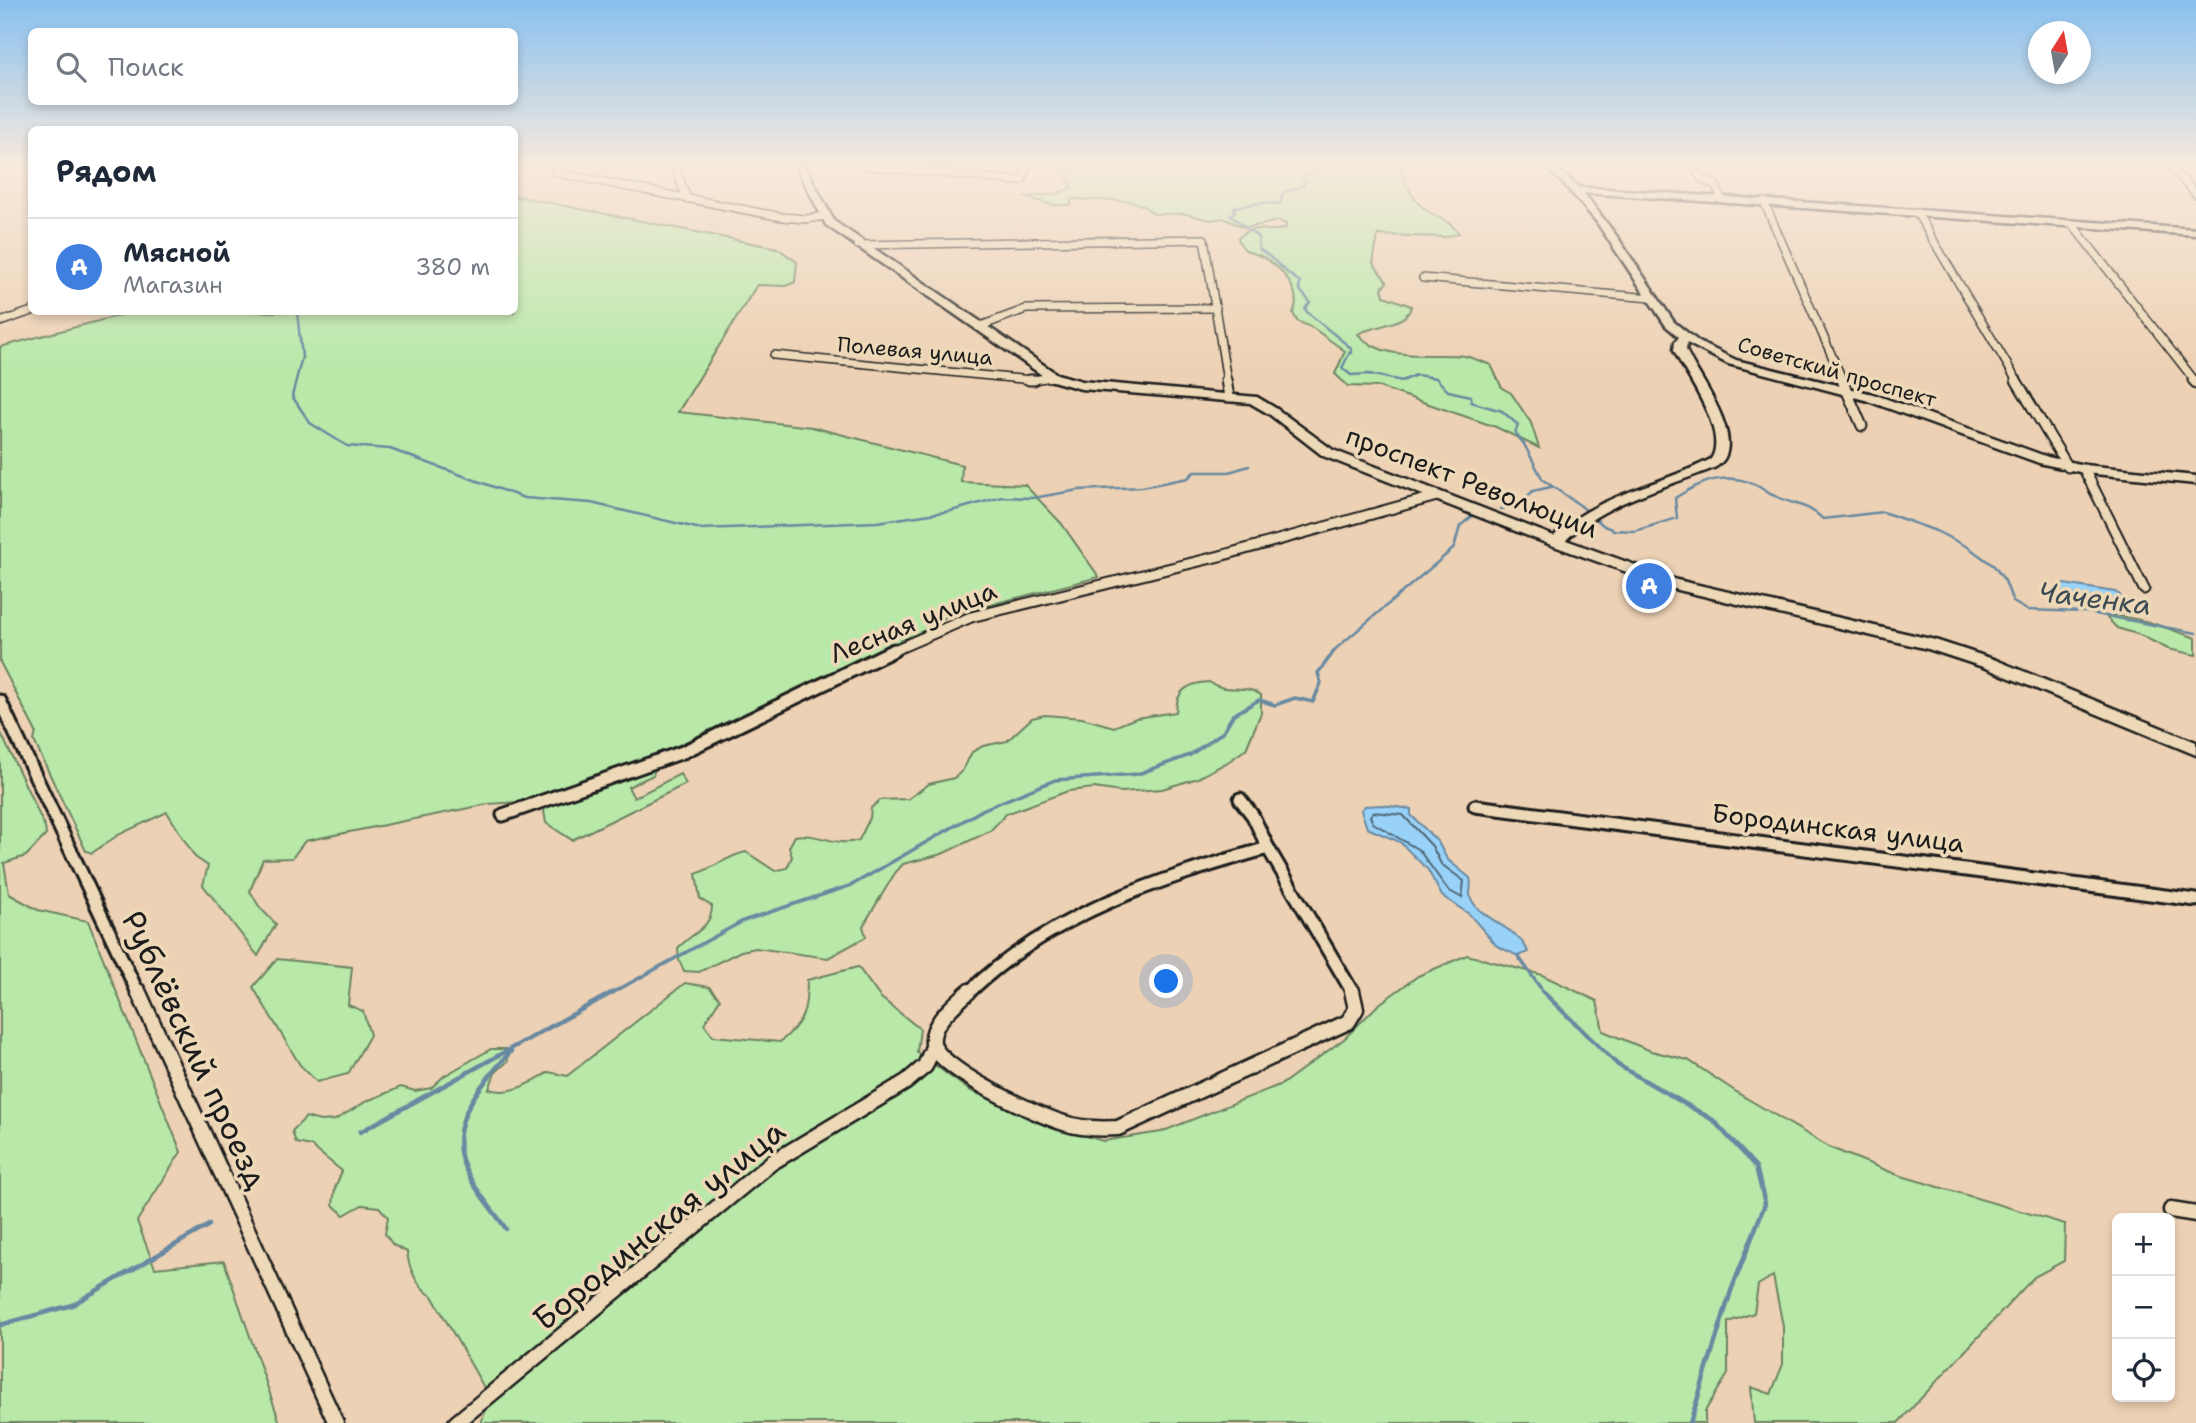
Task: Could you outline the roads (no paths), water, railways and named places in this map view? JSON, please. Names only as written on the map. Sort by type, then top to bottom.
[{"type":"street","name":"проспект Революции","points":[[842,232],[1053,377],[1096,386],[1229,397],[1263,404],[1313,446],[1556,542],[1674,584],[1875,630],[1967,656],[2196,749]]},
{"type":"street","name":"Советский проспект","points":[[1606,232],[1670,324],[1685,338],[1731,362],[1847,391],[2068,467],[2196,480]]},
{"type":"street","points":[[1777,232],[1862,426]]},
{"type":"street","points":[[1929,232],[2068,467]]},
{"type":"street","points":[[2079,232],[2196,383]]},
{"type":"street","points":[[858,245],[1204,239],[1229,397]]},
{"type":"street","points":[[1423,278],[1651,298]]},
{"type":"street","points":[[978,327],[1027,309],[1216,308]]},
{"type":"street","points":[[0,322],[28,312]]},
{"type":"street","points":[[1556,542],[1594,511],[1702,468],[1716,461],[1721,455],[1723,446],[1719,426],[1680,349],[1685,338]]},
{"type":"street","name":"Полевая улица","points":[[774,355],[1032,380],[1053,377]]},
{"type":"street","points":[[2084,469],[2144,589]]},
{"type":"street","name":"Лесная улица","points":[[503,815],[683,752],[857,666],[971,617],[1220,556],[1437,496]]},
{"type":"street","name":"Рублёвский проезд","points":[[0,701],[190,1102],[276,1297],[336,1423]]},
{"type":"street","points":[[1240,799],[1253,816],[1268,848],[1354,994],[1356,1015],[1348,1022],[1118,1128],[1100,1130],[1082,1129],[1032,1111],[956,1069],[940,1057],[933,1047],[933,1035],[939,1022],[965,995],[1049,928],[1116,897],[1172,876],[1268,848]]},
{"type":"street","name":"Бородинская улица","points":[[1475,806],[2196,900]]},
{"type":"street","name":"Бородинская улица","points":[[456,1423],[771,1163],[906,1082],[925,1066],[933,1047]]},
{"type":"street","points":[[2171,1210],[2196,1214]]},
{"type":"water","points":[[2064,584],[2115,592],[2120,595],[2122,601],[2069,595],[2061,591]]},
{"type":"water","points":[[1365,806],[1411,809],[1411,815],[1438,842],[1447,859],[1470,878],[1473,902],[1487,916],[1516,936],[1528,952],[1518,956],[1497,946],[1469,914],[1442,896],[1428,870],[1400,842],[1367,828],[1361,810]]},
{"type":"waterway","name":"Чаченка","points":[[1252,232],[1258,237],[1259,249],[1300,282],[1299,289],[1310,302],[1305,309],[1308,313],[1351,348],[1352,353],[1350,352],[1342,368],[1351,375],[1369,374],[1402,381],[1416,375],[1436,378],[1448,391],[1471,396],[1471,402],[1502,411],[1518,425],[1515,433],[1524,444],[1543,480],[1581,506],[1604,526],[1614,530],[1635,531],[1677,518],[1675,498],[1704,483],[1724,478],[1734,479],[1756,485],[1772,495],[1806,508],[1823,519],[1883,512],[1936,531],[1968,547],[1994,566],[2005,581],[2013,602],[2027,610],[2085,612],[2196,633]]},
{"type":"waterway","points":[[297,315],[302,357],[292,396],[310,423],[347,446],[390,449],[524,498],[591,503],[701,529],[877,522],[951,511],[1002,497],[1033,498],[1079,490],[1142,487],[1188,478],[1194,472],[1229,472],[1249,466]]},
{"type":"waterway","points":[[1501,509],[1519,505],[1533,491],[1551,487]]},
{"type":"waterway","points":[[1332,652],[1454,548],[1460,526],[1471,517]]},
{"type":"waterway","points":[[612,993],[743,921],[852,885],[984,809],[1055,780],[1138,774],[1190,755],[1223,732],[1233,715],[1259,700],[1275,705],[1295,698],[1313,702],[1321,683],[1318,673],[1335,650]]},
{"type":"waterway","points":[[1518,956],[1544,993]]},
{"type":"waterway","points":[[360,1132],[615,991]]},
{"type":"waterway","points":[[1544,993],[1618,1065],[1713,1120],[1756,1167],[1765,1204],[1731,1291],[1690,1423]]},
{"type":"waterway","points":[[506,1229],[470,1178],[459,1144],[465,1115],[472,1101],[511,1051]]},
{"type":"waterway","points":[[0,1325],[72,1305],[209,1225]]},
{"type":"place","name":"Мясной","points":[[1649,586]]}]
